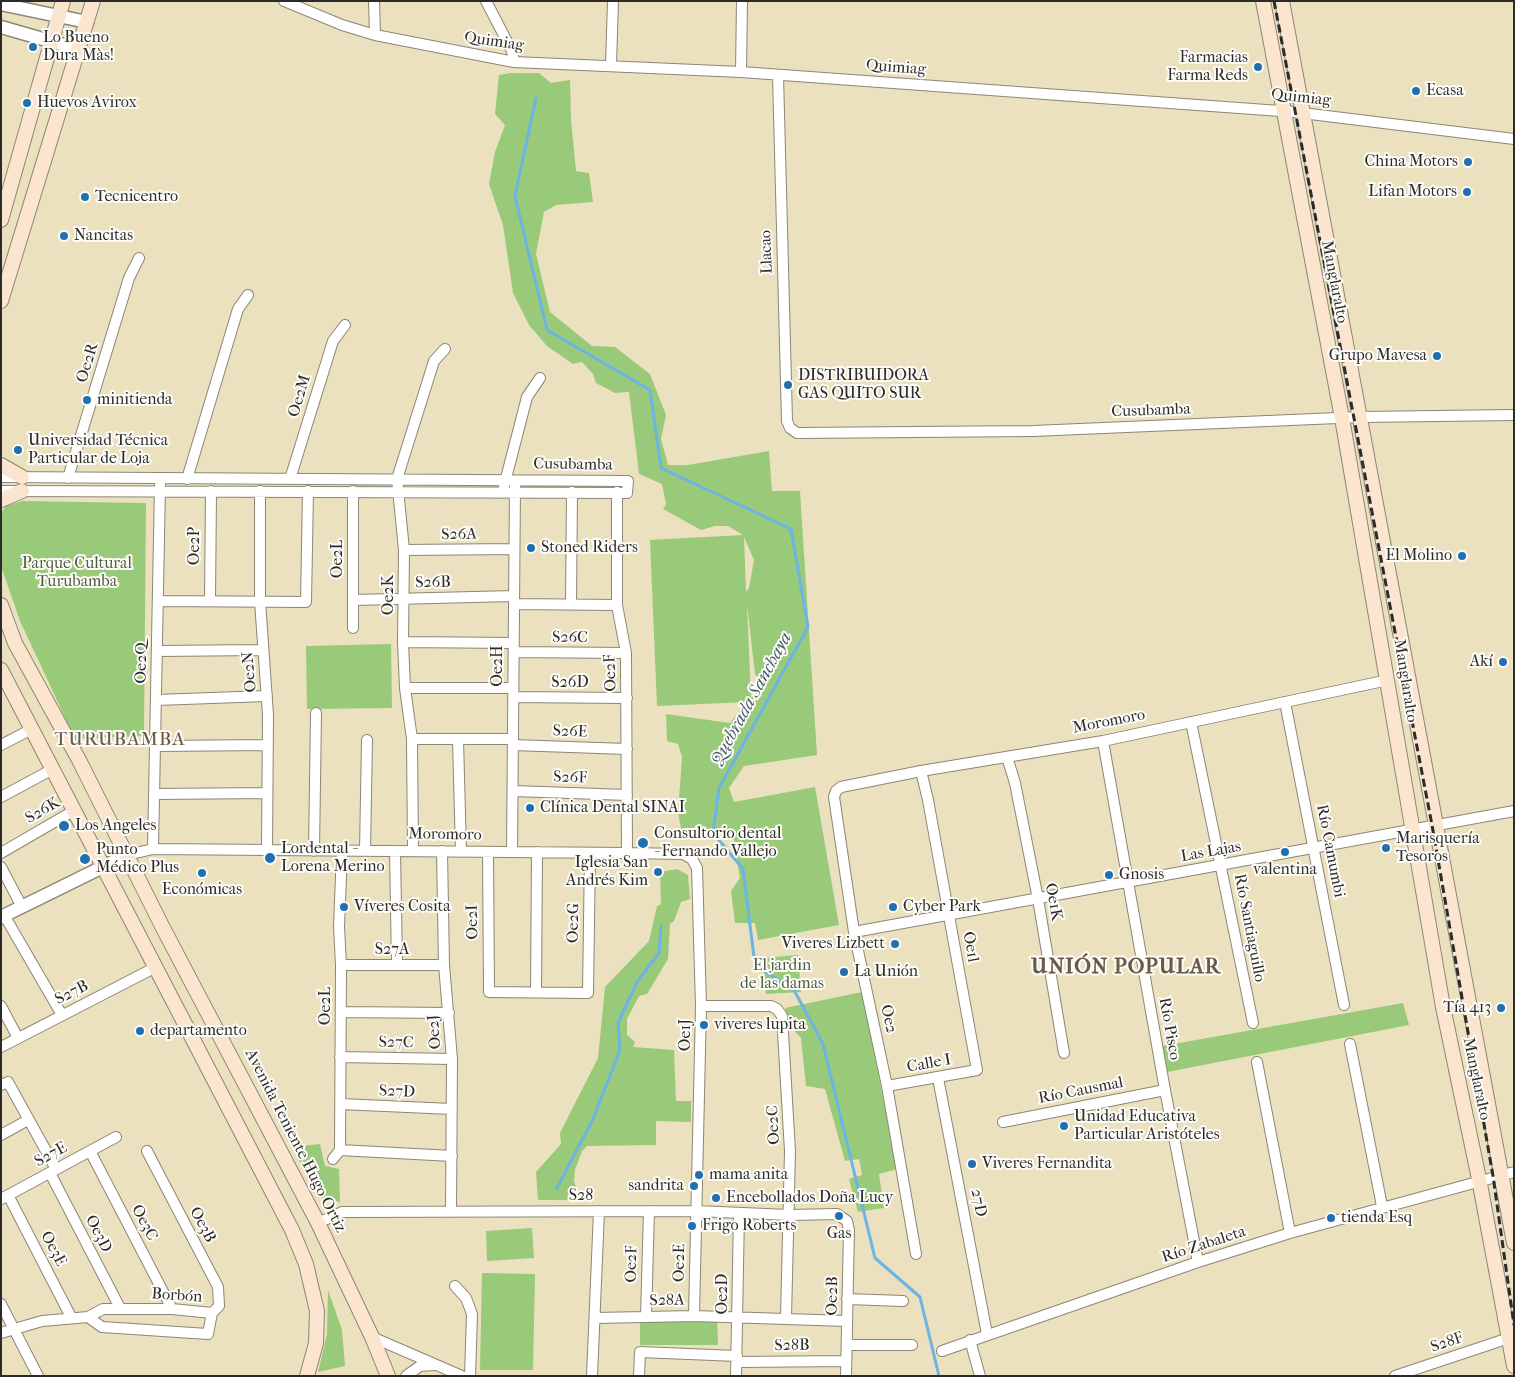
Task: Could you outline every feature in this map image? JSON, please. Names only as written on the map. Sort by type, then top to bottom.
[{"type":"main road","points":[[1,220],[50,40],[63,1]]},
{"type":"main road","points":[[1,301],[93,1]]},
{"type":"main road","name":"Manglaralto","points":[[1264,1],[1342,418],[1388,680],[1411,830],[1443,1007],[1479,1179],[1514,1366]]},
{"type":"main road","name":"Manglaralto","points":[[1282,1],[1437,824],[1508,1173],[1514,1243]]},
{"type":"main road","points":[[1,465],[22,477]]},
{"type":"main road","points":[[1,500],[22,491]]},
{"type":"main road","name":"Avenida Teniente Hugo Ortiz","points":[[1,605],[15,643],[79,760],[126,855],[318,1223],[388,1376]]},
{"type":"main road","points":[[1,670],[6,690],[32,729],[54,769],[292,1230],[306,1264],[315,1295],[317,1327],[313,1361],[307,1376]]},
{"type":"street","name":"Quimiag","points":[[284,1],[342,25],[375,35],[514,62],[741,72],[1303,112],[1514,139]]},
{"type":"street","points":[[374,1],[375,35]]},
{"type":"street","points":[[486,1],[512,51],[514,62]]},
{"type":"street","points":[[611,65],[613,1]]},
{"type":"street","points":[[741,72],[742,1]]},
{"type":"street","points":[[1,4],[87,22]]},
{"type":"street","points":[[1,27],[78,49]]},
{"type":"street","name":"Llacao","points":[[778,75],[786,412],[790,428]]},
{"type":"street","name":"Oe2R","points":[[68,478],[129,278],[139,258]]},
{"type":"street","points":[[187,479],[238,309],[248,295]]},
{"type":"street","name":"Oe2M","points":[[290,479],[333,341],[345,325]]},
{"type":"street","name":"Oe2K","points":[[413,851],[412,739],[405,688],[404,550],[397,479],[434,361],[445,349]]},
{"type":"street","points":[[504,492],[504,479],[527,397],[540,378]]},
{"type":"street","name":"Cusubamba","points":[[790,428],[797,433],[1033,431],[1361,417],[1514,415]]},
{"type":"street","name":"Cusubamba","points":[[1,477],[628,481],[627,492],[1,492]]},
{"type":"street","name":"Oe2Q","points":[[153,849],[160,479]]},
{"type":"street","name":"Oe2H","points":[[512,852],[515,479]]},
{"type":"street","name":"Oe2P","points":[[210,600],[211,491]]},
{"type":"street","name":"Oe2N","points":[[260,491],[260,601],[267,696],[268,745],[267,850]]},
{"type":"street","points":[[158,601],[306,602],[308,491]]},
{"type":"street","name":"Oe2L","points":[[353,491],[353,628]]},
{"type":"street","points":[[571,603],[572,492]]},
{"type":"street","name":"Oe2F","points":[[617,492],[617,605],[626,653],[627,853]]},
{"type":"street","name":"S26A","points":[[404,550],[514,549]]},
{"type":"street","name":"S26B","points":[[353,600],[405,598],[514,600],[617,605]]},
{"type":"street","name":"S26C","points":[[404,642],[626,653]]},
{"type":"street","points":[[157,651],[263,650]]},
{"type":"street","name":"Moromoro","points":[[836,791],[841,787],[921,771],[1103,741],[1388,680]]},
{"type":"street","name":"S26D","points":[[405,688],[626,698]]},
{"type":"street","points":[[156,700],[267,696]]},
{"type":"street","name":"Río Camumbi","points":[[1285,702],[1315,848],[1344,1005]]},
{"type":"street","points":[[314,851],[316,713]]},
{"type":"street","name":"Río Santiaguillo","points":[[1191,722],[1253,1023]]},
{"type":"street","points":[[1,745],[32,729]]},
{"type":"street","name":"S26E","points":[[412,739],[458,739],[627,749]]},
{"type":"street","points":[[458,739],[461,852]]},
{"type":"street","points":[[365,851],[367,740]]},
{"type":"street","name":"Río Pisco","points":[[1103,741],[1165,1090],[1198,1262]]},
{"type":"street","points":[[155,746],[268,745]]},
{"type":"street","name":"Oe1K","points":[[1008,757],[1038,899],[1064,1053]]},
{"type":"street","points":[[1,798],[54,769]]},
{"type":"street","name":"Oe1l","points":[[921,771],[928,800],[977,1070]]},
{"type":"street","name":"S26F","points":[[512,791],[627,796]]},
{"type":"street","name":"Oe2","points":[[836,791],[834,797],[854,932],[887,1086],[916,1254]]},
{"type":"street","points":[[154,794],[267,793]]},
{"type":"street","name":"S26K","points":[[1,852],[75,810]]},
{"type":"street","name":"Las Lajas","points":[[854,932],[1514,811]]},
{"type":"street","name":"Moromoro","points":[[3,916],[103,865],[126,855],[153,849],[683,854],[692,859]]},
{"type":"street","name":"Oe2L","points":[[342,850],[339,927],[341,965],[340,1104],[336,1155],[452,1156]]},
{"type":"street","points":[[395,851],[397,965]]},
{"type":"street","name":"Oe2J","points":[[442,851],[444,965],[452,1059],[451,1211]]},
{"type":"street","name":"Oe2I","points":[[488,852],[489,992],[536,992]]},
{"type":"street","points":[[536,992],[537,852]]},
{"type":"street","name":"Oe2G","points":[[536,992],[588,994],[590,853]]},
{"type":"street","name":"Oe1J","points":[[692,859],[697,868],[701,1006],[696,1211]]},
{"type":"street","points":[[1,867],[22,907]]},
{"type":"street","points":[[3,916],[62,1015]]},
{"type":"street","name":"S27A","points":[[341,965],[444,965]]},
{"type":"street","name":"S27B","points":[[1,1047],[156,967]]},
{"type":"street","points":[[1,1006],[18,1038]]},
{"type":"street","name":"Oe2C","points":[[701,1006],[771,1006],[777,1009],[782,1016],[790,1125],[786,1318]]},
{"type":"street","points":[[341,1012],[449,1012]]},
{"type":"street","points":[[1350,1044],[1382,1206]]},
{"type":"street","name":"S27C","points":[[340,1057],[452,1059]]},
{"type":"street","points":[[1257,1062],[1290,1233]]},
{"type":"street","name":"Calle I","points":[[887,1086],[977,1070]]},
{"type":"street","name":"27D","points":[[938,1078],[987,1334]]},
{"type":"street","name":"Oe3D","points":[[4,1084],[28,1120],[120,1308]]},
{"type":"street","name":"Río Causmal","points":[[1003,1122],[1165,1090]]},
{"type":"street","name":"S27D","points":[[340,1104],[452,1109]]},
{"type":"street","points":[[1,1135],[28,1120]]},
{"type":"street","name":"S27E","points":[[5,1197],[116,1137]]},
{"type":"street","name":"Oe3C","points":[[90,1151],[172,1309]]},
{"type":"street","name":"Oe3B","points":[[147,1151],[218,1287],[219,1306],[212,1313]]},
{"type":"street","name":"Río Zabaleta","points":[[942,1351],[1198,1262],[1290,1233],[1479,1179],[1508,1173]]},
{"type":"street","name":"Oe3E","points":[[5,1197],[72,1317]]},
{"type":"street","points":[[592,1376],[599,1211]]},
{"type":"street","name":"Oe2F","points":[[646,1317],[649,1211]]},
{"type":"street","name":"S28","points":[[318,1223],[342,1212],[696,1211],[789,1215],[832,1213],[844,1218]]},
{"type":"street","name":"Oe2E","points":[[694,1316],[696,1211]]},
{"type":"street","name":"Oe2D","points":[[736,1376],[739,1317],[739,1213]]},
{"type":"street","name":"Oe2B","points":[[844,1218],[849,1230],[846,1376]]},
{"type":"street","points":[[455,1286],[466,1298],[472,1314],[470,1376]]},
{"type":"street","points":[[848,1299],[904,1301]]},
{"type":"street","points":[[1,1304],[38,1376]]},
{"type":"street","name":"Borbón","points":[[1,1334],[42,1321],[88,1317],[103,1308],[172,1309],[212,1313],[208,1334],[102,1327],[88,1317]]},
{"type":"street","name":"S28A","points":[[595,1318],[694,1316],[847,1321]]},
{"type":"street","points":[[372,1338],[462,1376]]},
{"type":"street","name":"S28F","points":[[1395,1376],[1509,1338]]},
{"type":"street","points":[[970,1340],[980,1376]]},
{"type":"street","points":[[847,1345],[912,1345]]},
{"type":"street","name":"S28B","points":[[639,1376],[640,1352],[737,1359],[846,1361]]},
{"type":"street","points":[[406,1376],[420,1366],[436,1365]]},
{"type":"green space","points":[[539,73],[551,83],[570,80],[571,119],[576,171],[589,173],[593,202],[556,205],[544,212],[536,254],[550,312],[592,346],[615,347],[650,374],[666,415],[661,439],[668,465],[688,465],[769,451],[772,491],[800,491],[817,755],[744,766],[729,788],[734,802],[815,787],[839,925],[758,940],[755,923],[735,923],[731,891],[740,878],[734,840],[723,833],[707,838],[683,839],[678,813],[682,757],[678,744],[667,741],[666,714],[730,723],[747,702],[657,706],[650,540],[743,535],[728,526],[715,526],[701,530],[663,509],[666,504],[662,484],[639,474],[629,392],[615,393],[596,383],[593,374],[582,362],[573,364],[547,346],[529,325],[513,293],[503,225],[489,184],[495,152],[505,125],[495,114],[499,75]],"holes":[[[744,537],[754,560],[749,588],[746,592]],[[747,604],[755,674],[763,683],[751,698]]]},
{"type":"green space","name":"Parque Cultural Turubamba","points":[[22,501],[146,503],[144,736],[75,739],[20,621],[1,566],[1,513],[6,506]]},
{"type":"green space","points":[[391,644],[392,708],[307,709],[306,646]]},
{"type":"green space","points":[[677,869],[688,875],[690,899],[681,902],[674,921],[670,924],[668,959],[647,994],[639,996],[627,1019],[627,1035],[635,1042],[633,1047],[674,1050],[676,1101],[691,1101],[691,1122],[656,1121],[656,1145],[587,1146],[582,1151],[575,1170],[574,1181],[578,1192],[576,1200],[538,1200],[536,1172],[561,1144],[560,1133],[598,1058],[605,987],[649,941],[657,906],[661,904],[660,872]]},
{"type":"green space","name":"El jardin de las damas","points":[[798,955],[801,992],[766,994],[763,958]]},
{"type":"green space","points":[[862,992],[897,1169],[879,1174],[884,1208],[858,1212],[849,1179],[862,1175],[859,1159],[845,1161],[825,1089],[806,1086],[801,1038],[791,1027],[785,1008]]},
{"type":"green space","points":[[1403,1003],[1409,1025],[1162,1073],[1157,1047]]},
{"type":"green space","points":[[320,1144],[325,1166],[339,1169],[340,1202],[318,1197],[292,1147]]},
{"type":"green space","points":[[532,1228],[534,1258],[487,1261],[486,1231]]},
{"type":"green space","points":[[482,1273],[535,1274],[533,1370],[480,1370]]},
{"type":"green space","points":[[328,1290],[342,1330],[345,1366],[318,1372],[327,1334]]},
{"type":"green space","points":[[717,1319],[718,1345],[640,1345],[640,1320]]},
{"type":"waterway","name":"Quebrada Sanchaya","points":[[536,98],[515,196],[547,330],[650,390],[661,468],[791,529],[808,627],[719,788],[713,833],[743,869],[755,965],[794,990],[823,1044],[875,1258],[920,1297],[939,1376]]},
{"type":"waterway","name":"Quebrada Sanchaya","points":[[557,1188],[593,1119],[620,1050],[618,1023],[637,982],[659,953],[661,926]]},
{"type":"railway","points":[[1274,1],[1432,825],[1493,1176],[1514,1325]]},
{"type":"place","name":"Lo Bueno Dura Màs!","points":[[33,47]]},
{"type":"place","name":"Farmacias Farma Reds","points":[[1258,67]]},
{"type":"place","name":"Ecasa","points":[[1416,91]]},
{"type":"place","name":"Huevos Avirox","points":[[27,103]]},
{"type":"place","name":"China Motors","points":[[1468,162]]},
{"type":"place","name":"Lifan Motors","points":[[1467,192]]},
{"type":"place","name":"Tecnicentro","points":[[85,197]]},
{"type":"place","name":"Nancitas","points":[[64,236]]},
{"type":"place","name":"Grupo Mavesa","points":[[1437,356]]},
{"type":"place","name":"DISTRIBUIDORA GAS QUITO SUR","points":[[788,385]]},
{"type":"place","name":"minitienda","points":[[87,400]]},
{"type":"place","name":"Universidad Técnica Particular de Loja","points":[[18,450]]},
{"type":"place","name":"Stoned Riders","points":[[531,548]]},
{"type":"place","name":"El Molino","points":[[1462,556]]},
{"type":"place","name":"Akí","points":[[1503,662]]},
{"type":"place","name":"Clínica Dental SINAI","points":[[530,808]]},
{"type":"place","name":"Los Angeles","points":[[64,826]]},
{"type":"place","name":"Consultorio dental - Fernando Vallejo","points":[[643,843]]},
{"type":"place","name":"Marisquería Tesoros","points":[[1386,848]]},
{"type":"place","name":"valentina","points":[[1285,852]]},
{"type":"place","name":"Lordental - Lorena Merino","points":[[270,858]]},
{"type":"place","name":"Punto Médico Plus","points":[[85,859]]},
{"type":"place","name":"Iglesia San Andrés Kim","points":[[658,872]]},
{"type":"place","name":"Económicas","points":[[202,873]]},
{"type":"place","name":"Gnosis","points":[[1109,875]]},
{"type":"place","name":"Víveres Cosita","points":[[344,907]]},
{"type":"place","name":"Cyber Park","points":[[893,907]]},
{"type":"place","name":"Viveres Lizbett","points":[[895,944]]},
{"type":"place","name":"La Unión","points":[[844,972]]},
{"type":"place","name":"Tía 413","points":[[1501,1008]]},
{"type":"place","name":"viveres lupita","points":[[704,1025]]},
{"type":"place","name":"departamento","points":[[140,1031]]},
{"type":"place","name":"Unidad Educativa Particular Aristóteles","points":[[1064,1126]]},
{"type":"place","name":"Viveres Fernandita","points":[[972,1164]]},
{"type":"place","name":"mama anita","points":[[699,1175]]},
{"type":"place","name":"sandrita","points":[[694,1186]]},
{"type":"place","name":"Encebollados Doña Lucy","points":[[716,1198]]},
{"type":"place","name":"Gas","points":[[839,1216]]},
{"type":"place","name":"tienda Esq","points":[[1331,1218]]},
{"type":"place","name":"Frigo Roberts","points":[[692,1226]]},
{"type":"district","name":"TURUBAMBA","points":[[120,740]]},
{"type":"district","name":"UNIÓN POPULAR","points":[[1126,968]]}]
